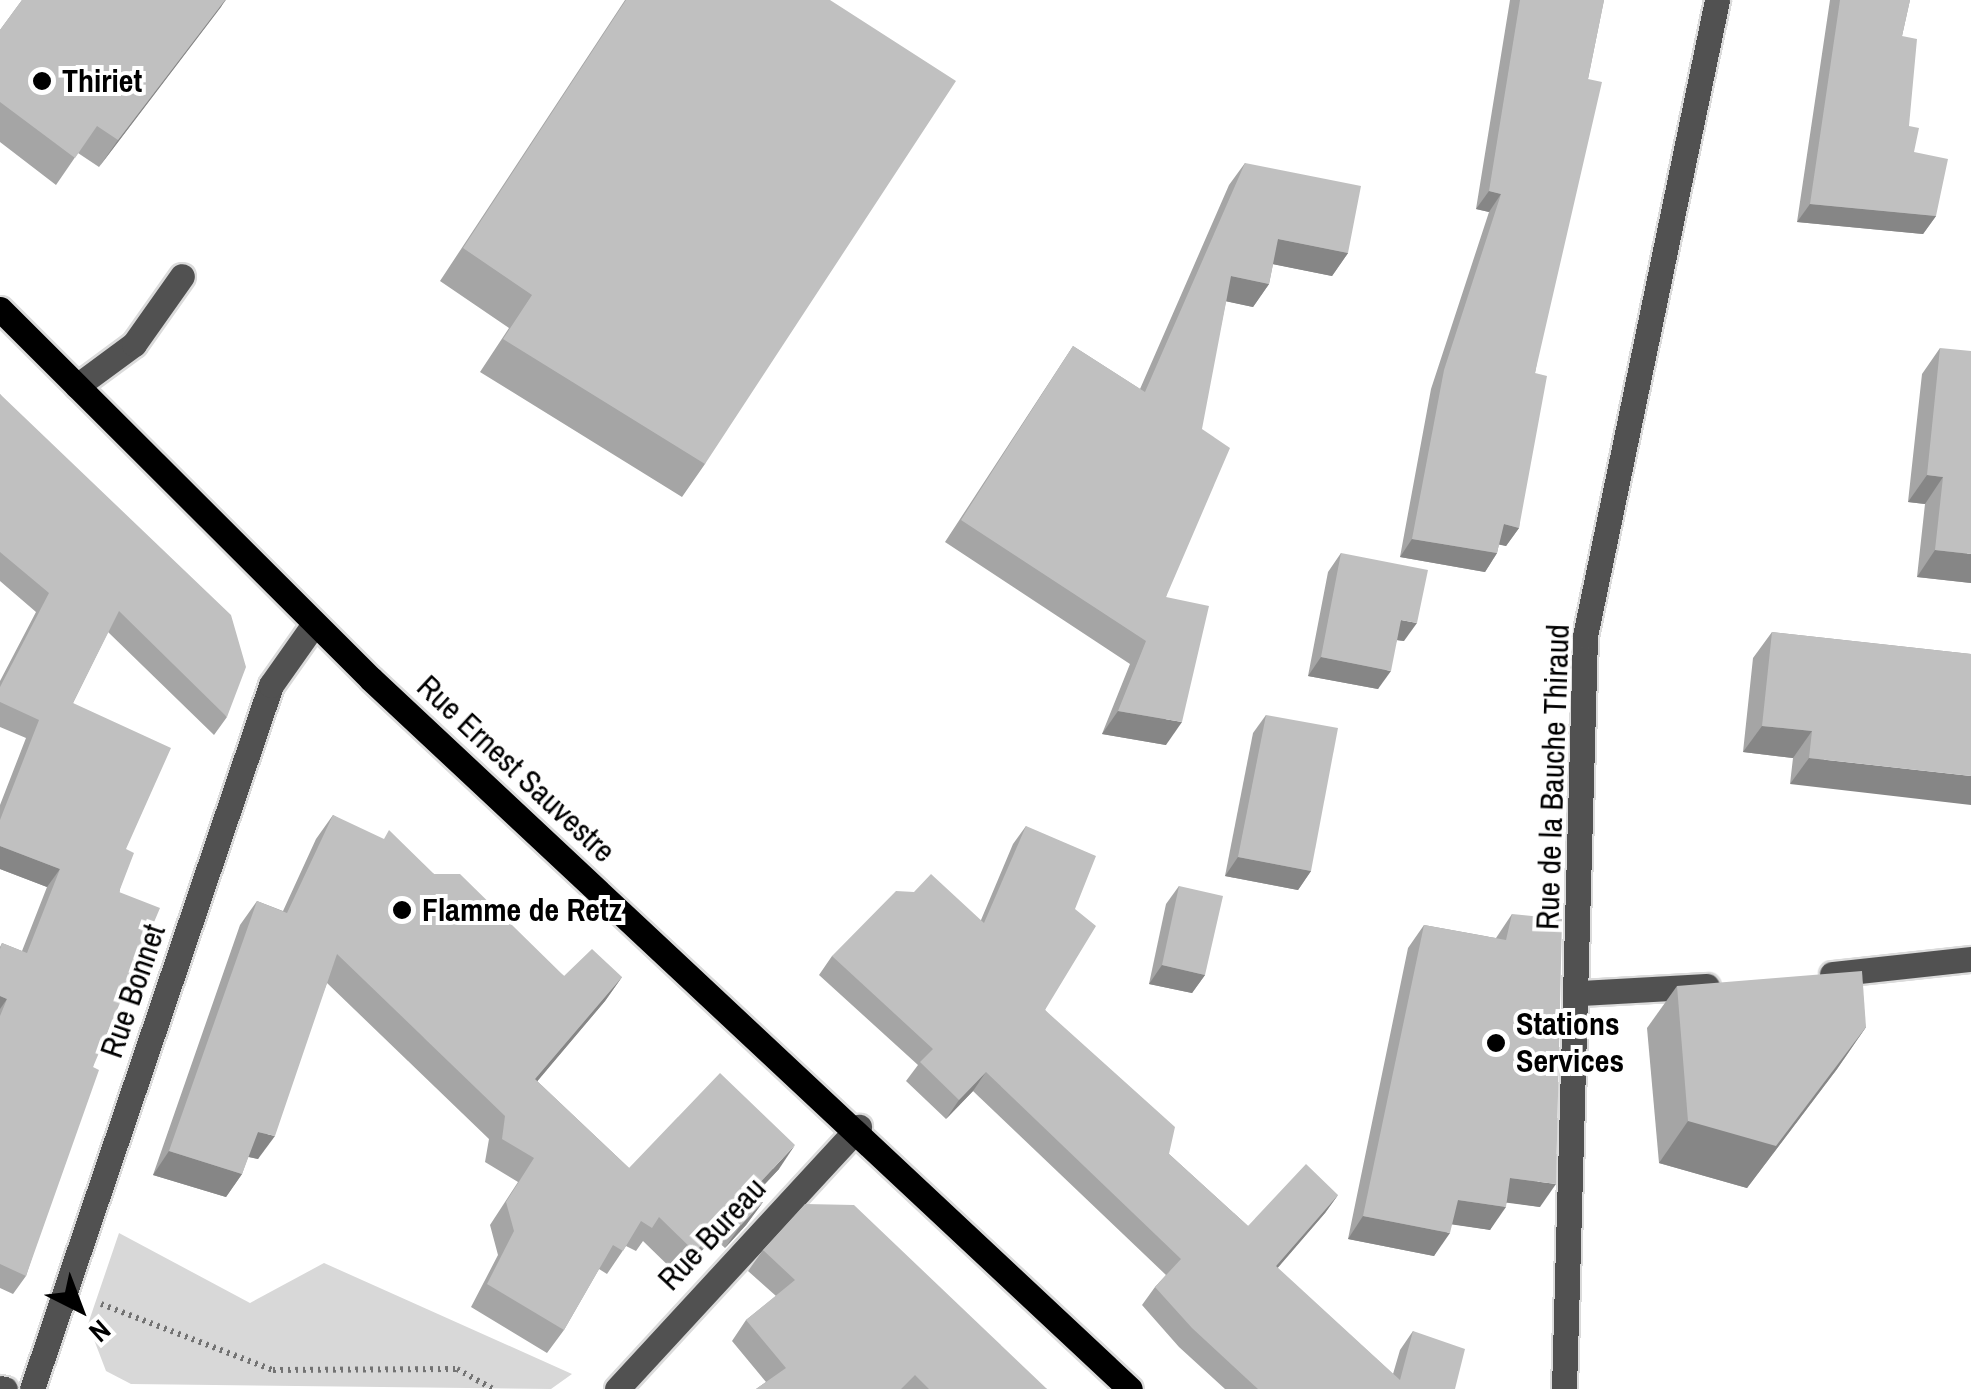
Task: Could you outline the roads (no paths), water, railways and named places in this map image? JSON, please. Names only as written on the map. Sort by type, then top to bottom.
[{"type":"main road","name":"Rue Ernest Sauvestre","points":[[0,309],[314,624],[858,1127],[1130,1389]]},
{"type":"street","name":"Rue de la Bauche Thiraud","points":[[1564,1389],[1580,993],[1585,636],[1717,0]]},
{"type":"street","points":[[77,386],[134,344],[182,276]]},
{"type":"street","name":"Rue Bonnet","points":[[32,1389],[272,684],[314,624]]},
{"type":"street","points":[[1810,976],[1971,958]]},
{"type":"street","points":[[1580,993],[1731,984]]},
{"type":"street","name":"Rue Bureau","points":[[616,1389],[858,1127]]},
{"type":"place","name":"Thiriet","points":[[42,81]]},
{"type":"place","name":"Flamme de Retz","points":[[402,910]]},
{"type":"place","name":"Stations Services","points":[[1496,1043]]}]
